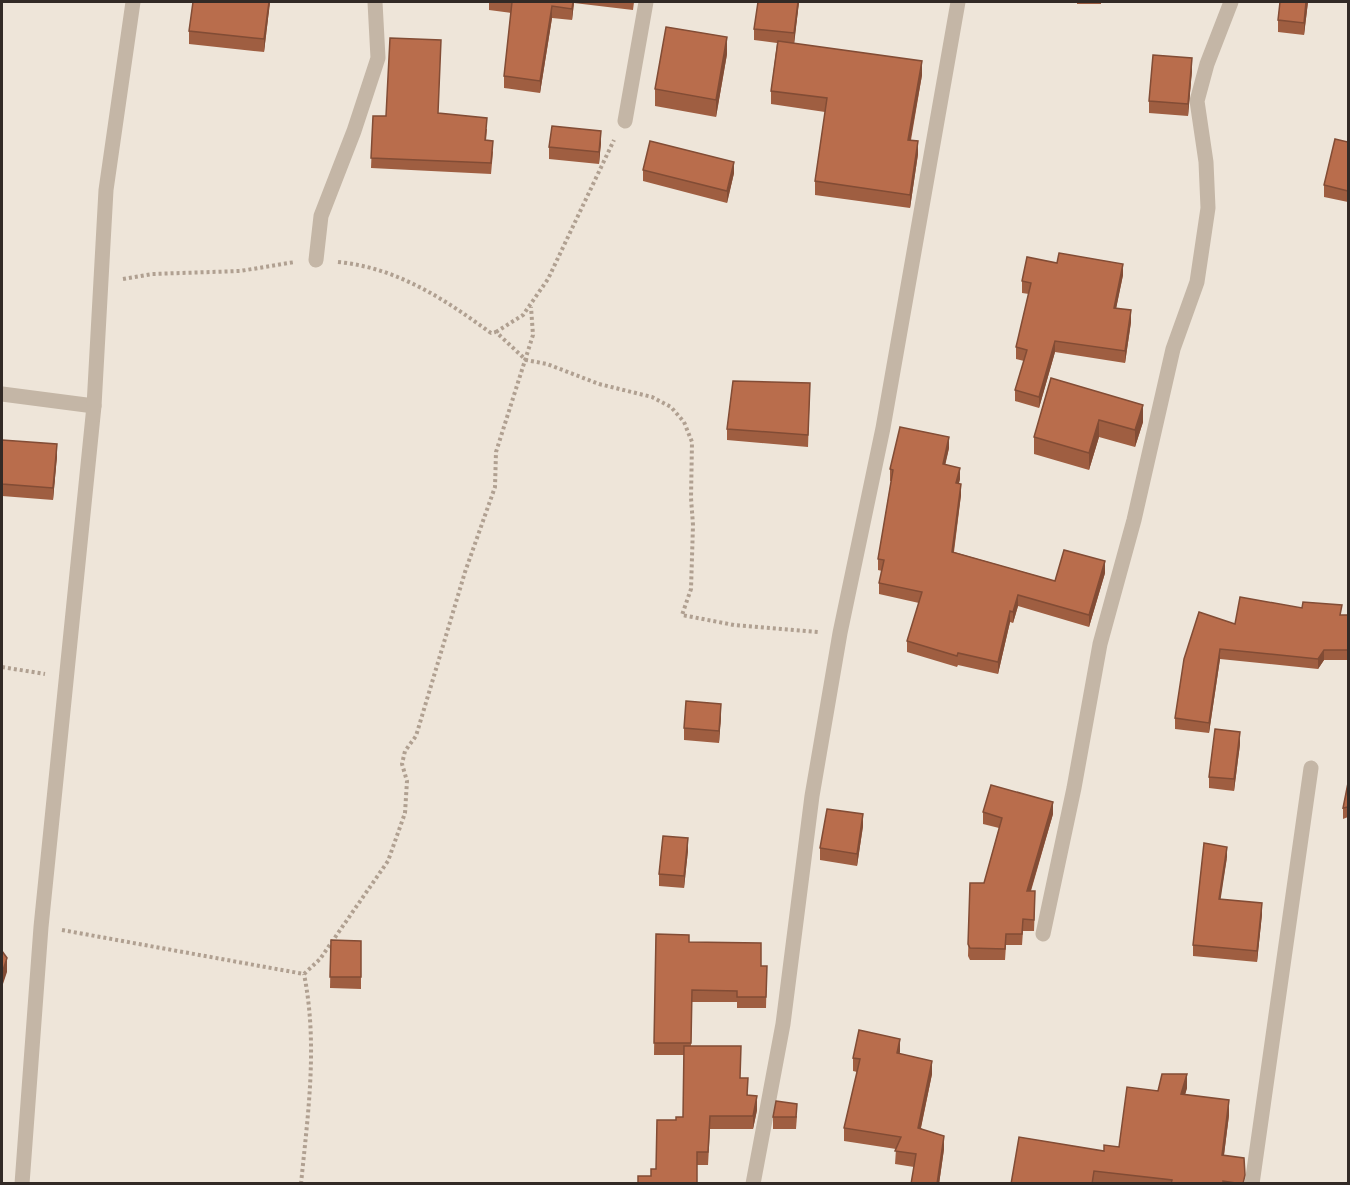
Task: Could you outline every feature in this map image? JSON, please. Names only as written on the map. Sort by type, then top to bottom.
[{"type":"street","points":[[22,1184],[41,927],[94,406],[106,190],[133,2]]},
{"type":"street","points":[[316,260],[321,216],[354,131],[378,57],[375,2]]},
{"type":"street","points":[[625,121],[646,2]]},
{"type":"street","points":[[753,1184],[783,1024],[812,796],[840,633],[884,428],[958,2]]},
{"type":"street","points":[[1043,934],[1074,788],[1100,644],[1134,520],[1173,349],[1197,282],[1208,208],[1206,162],[1197,101],[1207,64],[1231,2]]},
{"type":"street","points":[[2,394],[94,406]]},
{"type":"street","points":[[1252,1184],[1311,768]]},
{"type":"path","points":[[102,284],[152,273],[240,271],[316,260],[355,264],[390,272],[440,299],[491,333],[496,332],[523,315],[531,307],[548,279],[600,166],[625,121]]},
{"type":"path","points":[[304,975],[320,959],[356,910],[392,851],[405,813],[407,781],[402,764],[405,751],[416,736],[465,572],[495,487],[496,452],[533,335],[531,307]]},
{"type":"path","points":[[496,332],[526,360],[547,364],[599,384],[652,397],[671,407],[684,422],[692,442],[693,525],[691,589],[682,615],[734,625],[840,633]]},
{"type":"path","points":[[2,667],[67,677]]},
{"type":"path","points":[[41,927],[304,975]]},
{"type":"path","points":[[301,1184],[313,1055],[312,1013],[304,975]]},
{"type":"building","points":[[193,2],[269,2],[264,39],[189,31]]},
{"type":"building","points":[[512,2],[573,2],[572,9],[552,6],[540,81],[504,76]]},
{"type":"building","points":[[758,2],[798,2],[794,33],[754,29]]},
{"type":"building","points":[[1280,2],[1306,2],[1304,23],[1278,20]]},
{"type":"building","points":[[666,27],[727,37],[716,100],[655,89]]},
{"type":"building","points":[[390,38],[441,40],[438,113],[487,118],[485,140],[493,141],[491,163],[371,158],[373,116],[386,116]]},
{"type":"building","points":[[778,41],[922,61],[908,140],[918,141],[910,195],[815,181],[827,98],[771,91]]},
{"type":"building","points":[[1153,55],[1192,58],[1188,104],[1149,101]]},
{"type":"building","points":[[552,126],[601,131],[599,152],[549,147]]},
{"type":"building","points":[[1335,139],[1348,142],[1348,191],[1324,185]]},
{"type":"building","points":[[650,141],[734,162],[727,191],[643,170]]},
{"type":"building","points":[[1059,253],[1123,264],[1114,308],[1131,310],[1125,351],[1055,341],[1039,397],[1015,390],[1027,350],[1016,347],[1031,283],[1022,281],[1027,257],[1057,263]]},
{"type":"building","points":[[1051,378],[1143,405],[1135,430],[1099,420],[1089,453],[1034,437]]},
{"type":"building","points":[[733,381],[810,383],[808,435],[727,429]]},
{"type":"building","points":[[900,427],[949,437],[943,464],[960,468],[956,483],[961,484],[952,552],[1055,581],[1064,550],[1105,561],[1089,615],[1018,595],[1013,612],[1010,611],[998,662],[958,653],[957,656],[907,641],[922,592],[879,583],[884,560],[878,559],[893,470],[890,469]]},
{"type":"building","points":[[2,440],[57,444],[53,488],[2,484]]},
{"type":"building","points":[[1240,597],[1302,608],[1303,602],[1342,605],[1340,615],[1348,615],[1348,650],[1324,650],[1318,659],[1220,649],[1209,723],[1175,718],[1184,659],[1199,612],[1235,624]]},
{"type":"building","points":[[686,701],[721,704],[719,731],[684,728]]},
{"type":"building","points":[[1215,729],[1240,732],[1234,779],[1209,777]]},
{"type":"building","points":[[1348,783],[1348,807],[1343,808]]},
{"type":"building","points":[[991,785],[1053,802],[1027,891],[1035,891],[1034,920],[1023,919],[1022,934],[1006,934],[1005,949],[970,948],[968,944],[970,883],[984,883],[1002,818],[983,812]]},
{"type":"building","points":[[827,809],[863,814],[857,854],[820,848]]},
{"type":"building","points":[[663,836],[688,838],[684,876],[659,874]]},
{"type":"building","points":[[1204,843],[1227,847],[1219,899],[1262,903],[1257,951],[1193,945]]},
{"type":"building","points":[[656,934],[689,935],[689,942],[761,943],[761,966],[767,966],[766,997],[737,997],[737,991],[692,990],[691,1043],[654,1043]]},
{"type":"building","points":[[331,940],[361,941],[361,977],[330,977]]},
{"type":"building","points":[[2,951],[7,958],[2,973]]},
{"type":"building","points":[[859,1030],[900,1039],[897,1053],[932,1061],[918,1128],[944,1136],[937,1184],[911,1184],[916,1154],[895,1151],[901,1137],[844,1128],[860,1059],[853,1058]]},
{"type":"building","points":[[684,1046],[741,1046],[740,1078],[748,1078],[747,1095],[757,1096],[753,1116],[710,1116],[708,1152],[697,1152],[697,1184],[638,1184],[638,1176],[651,1176],[651,1169],[656,1169],[657,1120],[676,1120],[676,1117],[683,1117]]},
{"type":"building","points":[[1162,1074],[1187,1074],[1181,1094],[1229,1100],[1222,1155],[1244,1158],[1243,1184],[1223,1181],[1223,1184],[1171,1184],[1172,1180],[1094,1171],[1092,1184],[1011,1184],[1019,1137],[1104,1151],[1104,1145],[1119,1147],[1127,1087],[1158,1091]]},
{"type":"building","points":[[776,1101],[797,1104],[796,1117],[773,1117]]}]
